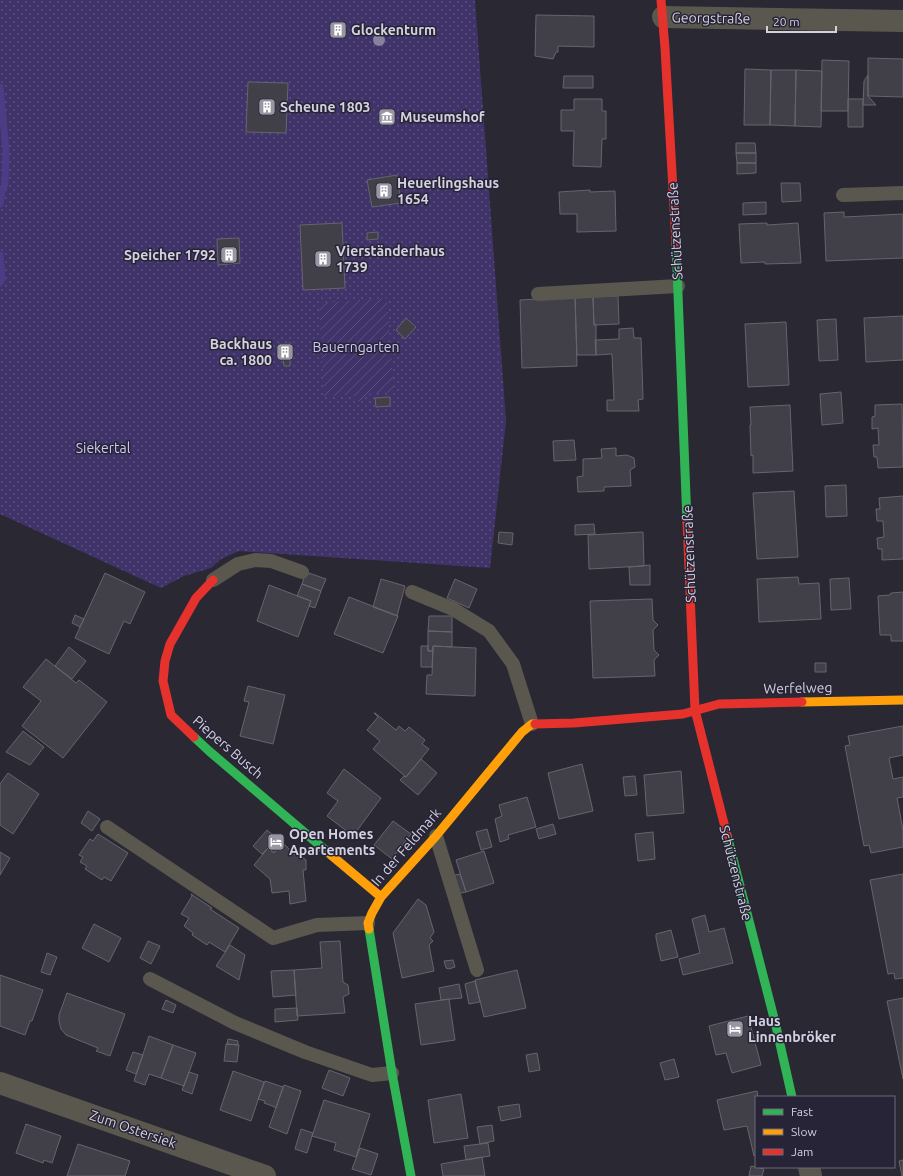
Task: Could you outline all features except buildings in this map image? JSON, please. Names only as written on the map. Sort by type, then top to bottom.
[{"type":"street","name":"Georgstraße","points":[[662,9],[903,21]]},
{"type":"street","name":"Schützenstraße","points":[[662,9],[678,286],[695,710],[775,1022],[792,1096]]},
{"type":"street","name":"Piepers Busch","points":[[213,580],[196,598],[170,644],[166,661],[164,681],[171,715],[209,750],[381,897]]},
{"type":"street","name":"Werfelweg","points":[[695,710],[719,704],[903,700]]},
{"type":"street","points":[[532,724],[683,714],[695,710]]},
{"type":"street","name":"In der Feldmark","points":[[368,923],[381,897],[436,836],[522,732],[532,724]]},
{"type":"street","points":[[368,923],[392,1073],[411,1176]]},
{"type":"street","name":"Zum Ostersiek","points":[[0,1083],[265,1176]]},
{"type":"lane","points":[[843,195],[903,193]]},
{"type":"lane","points":[[538,294],[678,286]]},
{"type":"lane","points":[[213,580],[238,564],[255,560],[271,561],[302,572]]},
{"type":"lane","points":[[412,592],[453,609],[489,630],[513,664],[532,724]]},
{"type":"lane","points":[[107,827],[273,938],[317,925],[368,923]]},
{"type":"lane","points":[[436,836],[477,970]]},
{"type":"lane","points":[[150,979],[236,1024],[305,1052],[372,1074],[392,1073]]},
{"type":"green space","name":"Siekertal","points":[[0,0],[475,0],[506,421],[490,568],[239,551],[221,559],[211,568],[184,576],[161,588],[0,514]]},
{"type":"green space","name":"Bauerngarten","points":[[387,298],[394,392],[366,394],[365,399],[360,402],[355,400],[353,394],[324,396],[319,303]]},
{"type":"waterway","points":[[0,87],[6,150],[5,184],[2,191],[0,204]]},
{"type":"waterway","points":[[0,255],[2,279],[0,283]]},
{"type":"traffic: fast","points":[[676,243],[687,522]]},
{"type":"traffic: fast","points":[[194,737],[331,855]]},
{"type":"traffic: fast","points":[[727,835],[775,1022],[792,1096]]},
{"type":"traffic: fast","points":[[369,929],[392,1073],[411,1176]]},
{"type":"traffic: slow","points":[[802,702],[903,700]]},
{"type":"traffic: slow","points":[[369,929],[368,923],[381,897],[436,836],[522,732],[532,724],[535,724]]},
{"type":"traffic: slow","points":[[331,855],[381,897]]},
{"type":"traffic: jam","points":[[661,0],[676,243]]},
{"type":"traffic: jam","points":[[687,522],[695,710],[727,835]]},
{"type":"traffic: jam","points":[[194,737],[171,715],[163,681],[165,661],[170,644],[196,598],[213,580]]},
{"type":"traffic: jam","points":[[535,724],[574,723],[683,714],[719,704],[802,702]]},
{"type":"place","name":"Glockenturm","points":[[338,30]]},
{"type":"place","name":"Scheune 1803","points":[[267,107]]},
{"type":"place","name":"Museumshof","points":[[387,117]]},
{"type":"place","name":"Heuerlingshaus 1654","points":[[384,191]]},
{"type":"place","name":"Speicher 1792","points":[[229,255]]},
{"type":"place","name":"Vierständerhaus 1739","points":[[323,259]]},
{"type":"place","name":"Backhaus ca. 1800","points":[[285,352]]},
{"type":"place","name":"Open Homes Apartements","points":[[276,842]]},
{"type":"place","name":"Haus Linnenbröker","points":[[735,1029]]}]
